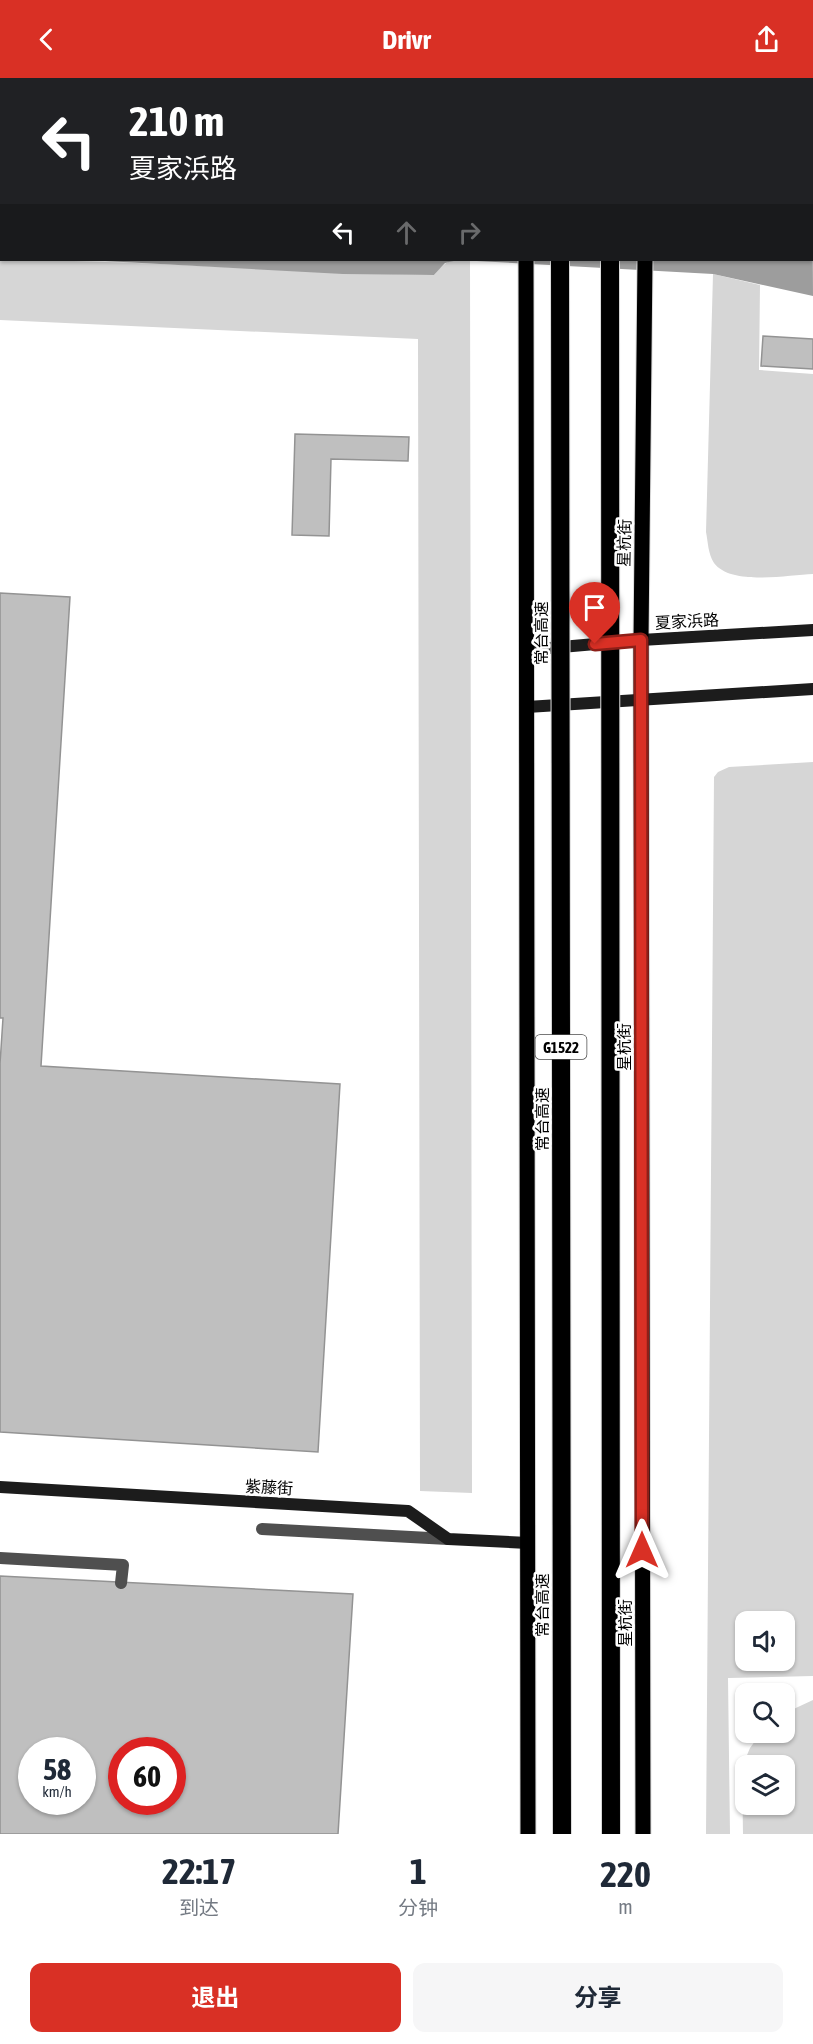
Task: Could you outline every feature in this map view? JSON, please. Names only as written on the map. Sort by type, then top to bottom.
[{"type":"highway","name":"常台高速","points":[[560,261],[562,1834]]},
{"type":"highway","name":"G1522","points":[[610,261],[611,1834]]},
{"type":"main road","points":[[526,261],[528,1834]]},
{"type":"main road","name":"星杭街","points":[[643,1834],[641,640],[645,261]]},
{"type":"main road","name":"夏家浜路","points":[[527,650],[641,640],[813,630]]},
{"type":"main road","points":[[527,707],[813,689]]},
{"type":"main road","name":"紫藤街","points":[[0,1487],[408,1511],[448,1539]]},
{"type":"main road","points":[[448,1539],[528,1542]]},
{"type":"lane","points":[[262,1529],[448,1539]]},
{"type":"lane","points":[[0,1558],[123,1565],[121,1582]]},
{"type":"shaded area","points":[[0,261],[110,262],[434,275],[449,262],[470,261],[472,1493],[420,1491],[418,339],[0,320]]},
{"type":"shaded area","points":[[105,261],[454,261],[445,263],[434,275],[343,274]]},
{"type":"shaded area","points":[[476,261],[813,261],[813,296],[713,274]]},
{"type":"shaded area","points":[[713,274],[760,285],[759,370],[813,374],[813,574],[760,578],[733,575],[722,570],[710,556],[706,532]]},
{"type":"shaded area","points":[[813,762],[813,1676],[728,1678],[730,1834],[706,1834],[714,777],[718,772],[729,767]]},
{"type":"shaded area","points":[[813,1700],[813,1834],[743,1834],[743,1815],[795,1815],[795,1755],[747,1755],[754,1743],[795,1743],[795,1708]]},
{"type":"building","points":[[763,336],[813,339],[813,369],[761,366]]},
{"type":"building","points":[[295,434],[409,437],[408,461],[331,459],[329,536],[292,535]]},
{"type":"building","points":[[0,593],[70,597],[41,1066],[340,1084],[318,1452],[0,1432],[0,1064],[3,1018],[0,1018]]},
{"type":"building","points":[[0,1576],[353,1594],[338,1834],[0,1834]]},
{"type":"route","points":[[595,644],[641,640],[642,1550]]}]
